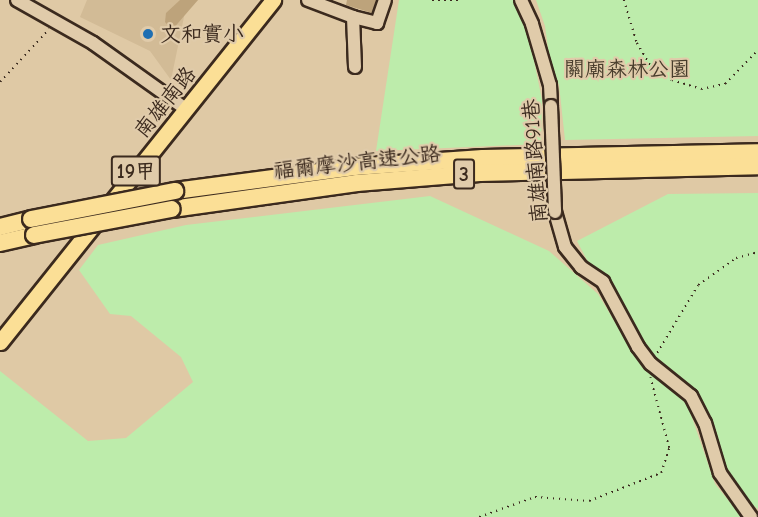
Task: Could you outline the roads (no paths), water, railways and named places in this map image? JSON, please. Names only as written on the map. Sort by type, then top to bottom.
[{"type":"highway","name":"福爾摩沙高速公路","points":[[0,243],[32,227],[175,191],[354,167],[483,158],[758,152]]},
{"type":"highway","name":"福爾摩沙高速公路","points":[[0,227],[32,227],[357,183],[480,173],[758,166]]},
{"type":"main road","name":"南雄南路","points":[[0,342],[273,0]]},
{"type":"street","points":[[17,0],[93,43],[186,110]]},
{"type":"street","points":[[308,0],[353,18],[377,23],[385,0]]},
{"type":"street","name":"南雄南路91巷","points":[[521,0],[532,24],[550,85],[555,212],[565,247],[582,267],[603,282],[651,364],[691,396],[705,423],[720,473],[751,517]]},
{"type":"street","points":[[353,18],[355,67]]},
{"type":"place","name":"文和實小","points":[[148,34]]},
{"type":"park label","name":"關廟森林公園","points":[[627,69]]}]
